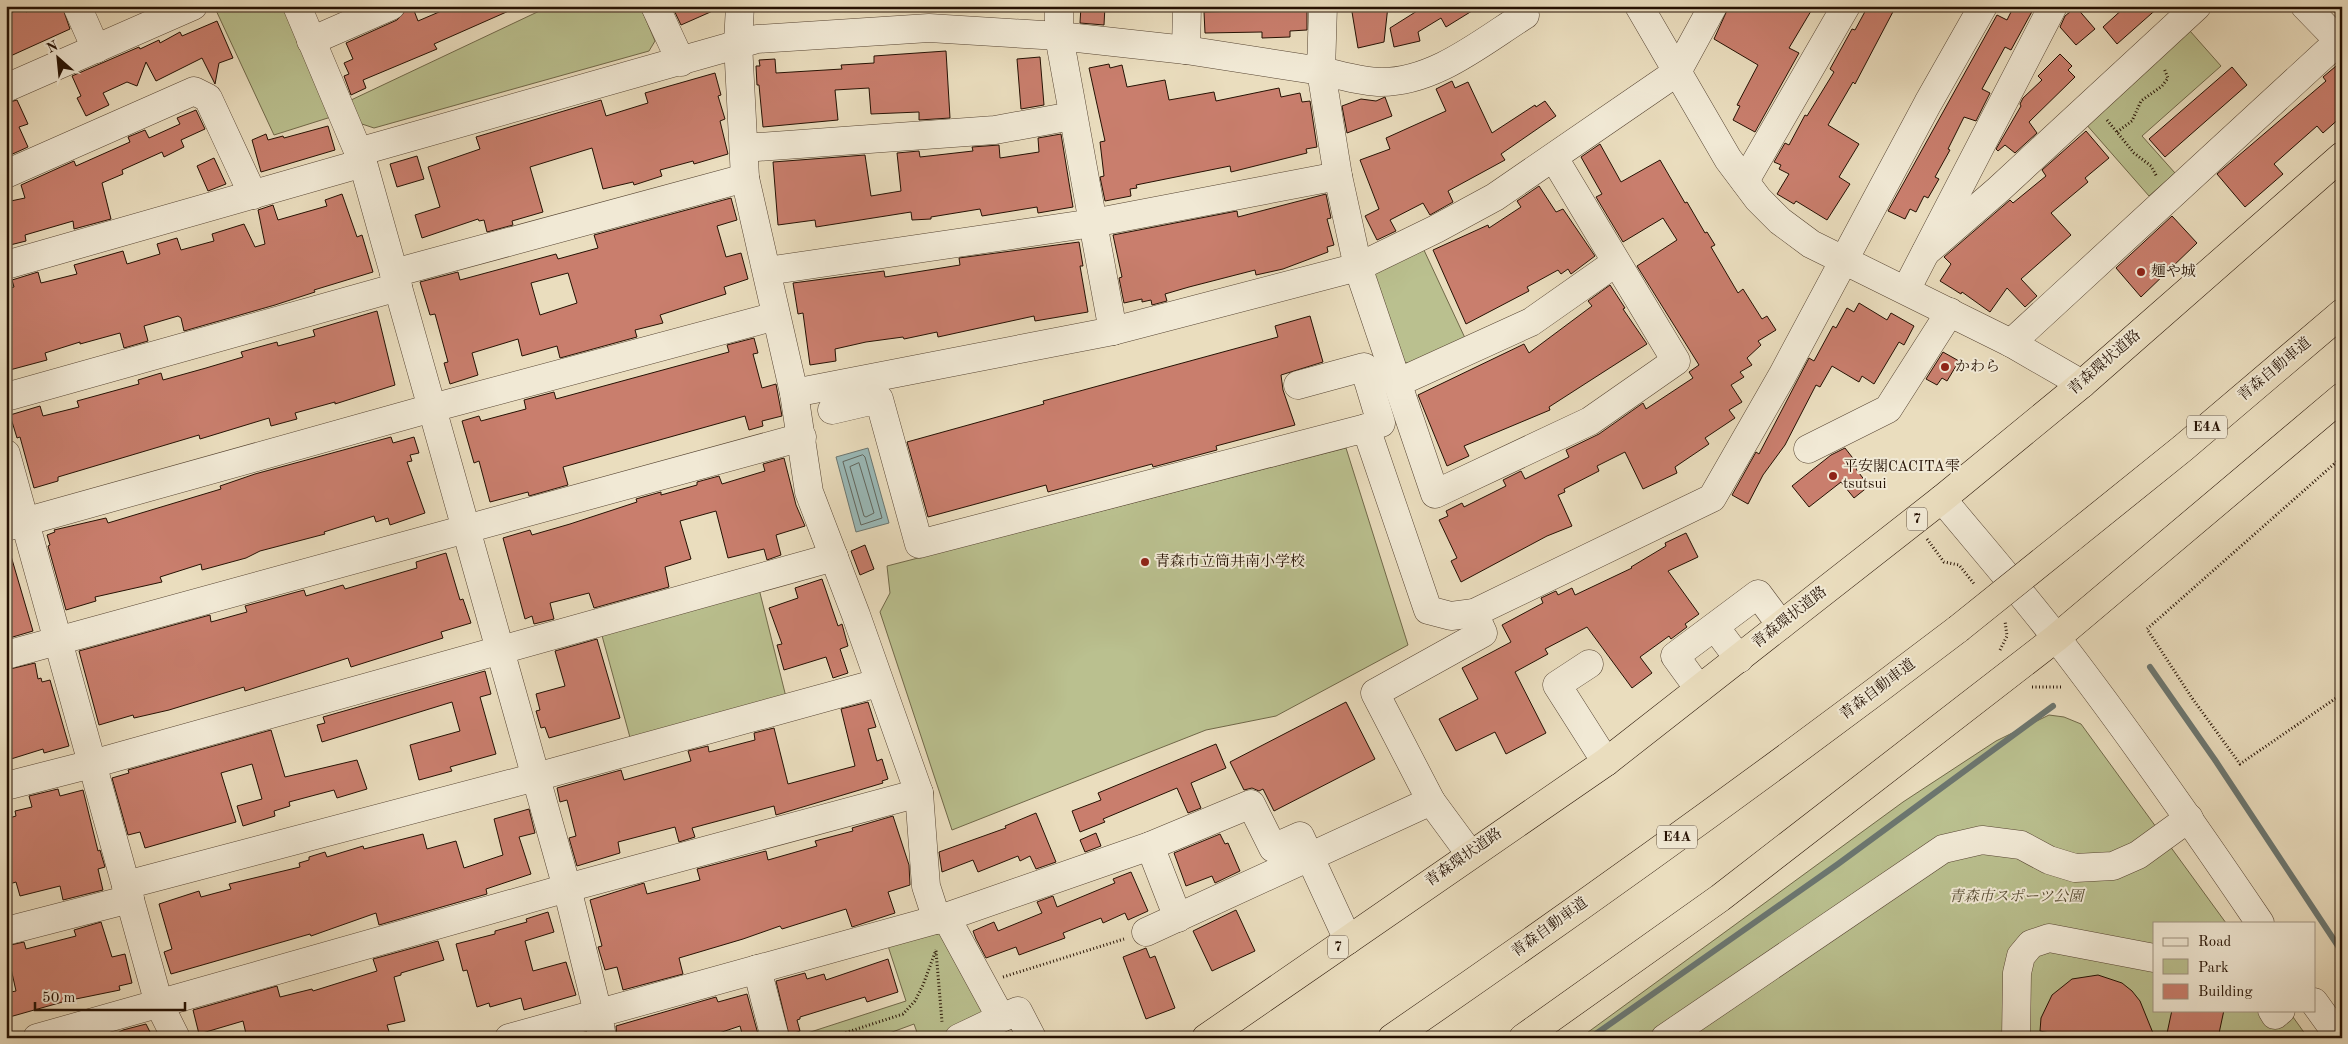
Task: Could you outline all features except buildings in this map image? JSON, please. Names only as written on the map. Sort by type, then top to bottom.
[{"type":"highway","name":"青森環状道路","points":[[1206,1038],[1470,854],[1606,762],[1739,659],[1914,522],[2082,384],[2342,156]]},
{"type":"highway","name":"青森自動車道","points":[[1392,1038],[1523,948],[1739,792],[1958,629],[2183,448],[2342,313]]},
{"type":"highway","points":[[1523,1038],[1720,898],[2056,638],[2342,397]]},
{"type":"street","points":[[77,6],[96,49]]},
{"type":"street","points":[[6,88],[193,6]]},
{"type":"street","points":[[297,6],[360,157],[567,888],[600,1025]]},
{"type":"street","points":[[311,40],[391,6]]},
{"type":"street","points":[[656,6],[681,62]]},
{"type":"street","points":[[740,6],[738,43],[745,178],[794,393],[809,492],[856,615],[918,793],[926,886],[1001,1018]]},
{"type":"street","points":[[1059,6],[1058,36],[1113,331]]},
{"type":"street","points":[[1186,50],[1187,6]]},
{"type":"street","points":[[1323,6],[1321,71],[1338,176],[1358,266],[1435,494],[1590,422],[1676,361],[1615,263],[1554,158]]},
{"type":"street","points":[[1639,6],[1728,159],[1745,182],[1780,221],[1811,244],[2011,343],[2082,384]]},
{"type":"street","points":[[794,393],[1113,331],[1358,266],[1436,229],[1495,198],[1677,72],[1714,6]]},
{"type":"street","points":[[1745,182],[1846,6]]},
{"type":"street","points":[[1366,428],[1428,610],[1451,616],[1474,613],[1712,498],[1782,376],[1928,103],[1983,6]]},
{"type":"street","points":[[1906,290],[2053,6]]},
{"type":"street","points":[[1926,252],[2197,6]]},
{"type":"street","points":[[2011,343],[2340,40],[2305,6]]},
{"type":"street","points":[[6,265],[253,195],[360,157],[681,62],[738,43],[757,39],[930,17],[1058,36],[1186,50],[1381,82],[1411,78],[1442,67],[1526,9]]},
{"type":"street","points":[[6,174],[194,91],[208,98],[253,195]]},
{"type":"street","points":[[744,148],[995,130],[1072,116]]},
{"type":"street","points":[[767,271],[1093,223],[1338,176]]},
{"type":"street","points":[[6,397],[745,178]]},
{"type":"street","points":[[1397,383],[1531,322],[1615,263]]},
{"type":"street","points":[[1808,449],[1888,409],[1950,312]]},
{"type":"street","points":[[16,525],[432,408],[776,316]]},
{"type":"street","points":[[832,410],[879,399],[919,544],[1381,423],[1364,367],[1298,385]]},
{"type":"street","points":[[6,656],[802,437]]},
{"type":"street","points":[[6,454],[16,525],[58,642],[159,1004],[176,1038]]},
{"type":"street","points":[[1942,499],[2056,638],[2188,818],[2259,922]]},
{"type":"street","points":[[6,786],[92,764],[834,557]]},
{"type":"street","points":[[1700,689],[1675,656],[1758,594],[1781,625]]},
{"type":"street","points":[[1470,854],[1431,801],[1375,693],[1483,633],[1474,613]]},
{"type":"street","points":[[1715,627],[1739,659]]},
{"type":"street","points":[[1589,664],[1557,685],[1606,762]]},
{"type":"street","points":[[6,931],[128,892],[878,682]]},
{"type":"street","points":[[37,1038],[79,1032],[159,1004],[567,888],[918,793]]},
{"type":"street","points":[[1146,932],[1311,858],[1431,801]]},
{"type":"street","points":[[509,1038],[600,1025],[757,969],[944,920],[1150,846],[1251,804],[1273,848],[1300,836],[1348,940]]},
{"type":"street","points":[[1665,1038],[1943,850],[1982,840],[2021,845],[2049,860],[2075,868],[2113,866],[2138,855],[2188,818]]},
{"type":"street","points":[[1150,846],[1178,918]]},
{"type":"street","points":[[2016,1038],[2017,973],[2022,956],[2031,944],[2049,938],[2153,958]]},
{"type":"street","points":[[757,969],[774,1034]]},
{"type":"street","points":[[2316,1005],[2340,1038]]},
{"type":"street","points":[[951,1033],[1018,1011],[1032,1038]]},
{"type":"path","points":[[2117,132],[2132,121],[2141,101],[2162,86],[2168,78],[2166,70],[2150,50]]},
{"type":"path","points":[[2092,103],[2134,153],[2150,166],[2170,196]]},
{"type":"path","points":[[2342,457],[2147,629],[2192,698],[2240,764],[2342,694]]},
{"type":"path","points":[[1914,522],[1944,562],[1959,565],[1976,586]]},
{"type":"path","points":[[2000,614],[2006,622],[2007,636],[1998,654],[2011,672],[2026,688],[2062,686],[2068,694]]},
{"type":"path","points":[[829,1038],[903,1014],[915,1001],[924,984],[944,920]]},
{"type":"path","points":[[981,984],[1146,932]]},
{"type":"path","points":[[936,950],[951,1033]]},
{"type":"green space","points":[[214,6],[285,6],[331,117],[274,135]]},
{"type":"green space","points":[[550,6],[640,6],[655,41],[649,51],[374,128],[359,123],[349,101]]},
{"type":"green space","points":[[2190,31],[2221,66],[2142,136],[2175,173],[2149,196],[2085,123]]},
{"type":"green space","points":[[1423,248],[1465,338],[1413,364],[1402,362],[1371,284],[1377,270]]},
{"type":"green space","points":[[1346,448],[1408,645],[1276,716],[1206,730],[952,830],[880,612],[890,593],[887,566]]},
{"type":"green space","points":[[759,589],[786,697],[631,741],[601,632]]},
{"type":"green space","name":"青森市スポーツ公園","points":[[2049,715],[2064,717],[2081,724],[2225,922],[2153,922],[2153,1012],[2289,1012],[2308,1038],[1580,1038],[1903,802],[1996,741]]},
{"type":"green space","points":[[940,930],[984,1007],[981,1018],[935,1038],[919,1038],[914,1024],[876,1038],[792,1038],[906,1001],[888,946]]},
{"type":"water","points":[[868,448],[889,523],[856,532],[836,457]]},
{"type":"waterway","points":[[2150,667],[2215,760],[2342,952]]},
{"type":"waterway","points":[[1590,1038],[1838,864],[2053,706]]},
{"type":"place","name":"麺や城","points":[[2141,272]]},
{"type":"place","name":"かわら","points":[[1945,367]]},
{"type":"place","name":"平安閣CACITA雫 tsutsui","points":[[1833,476]]},
{"type":"place","name":"青森市立筒井南小学校","points":[[1145,562]]}]
